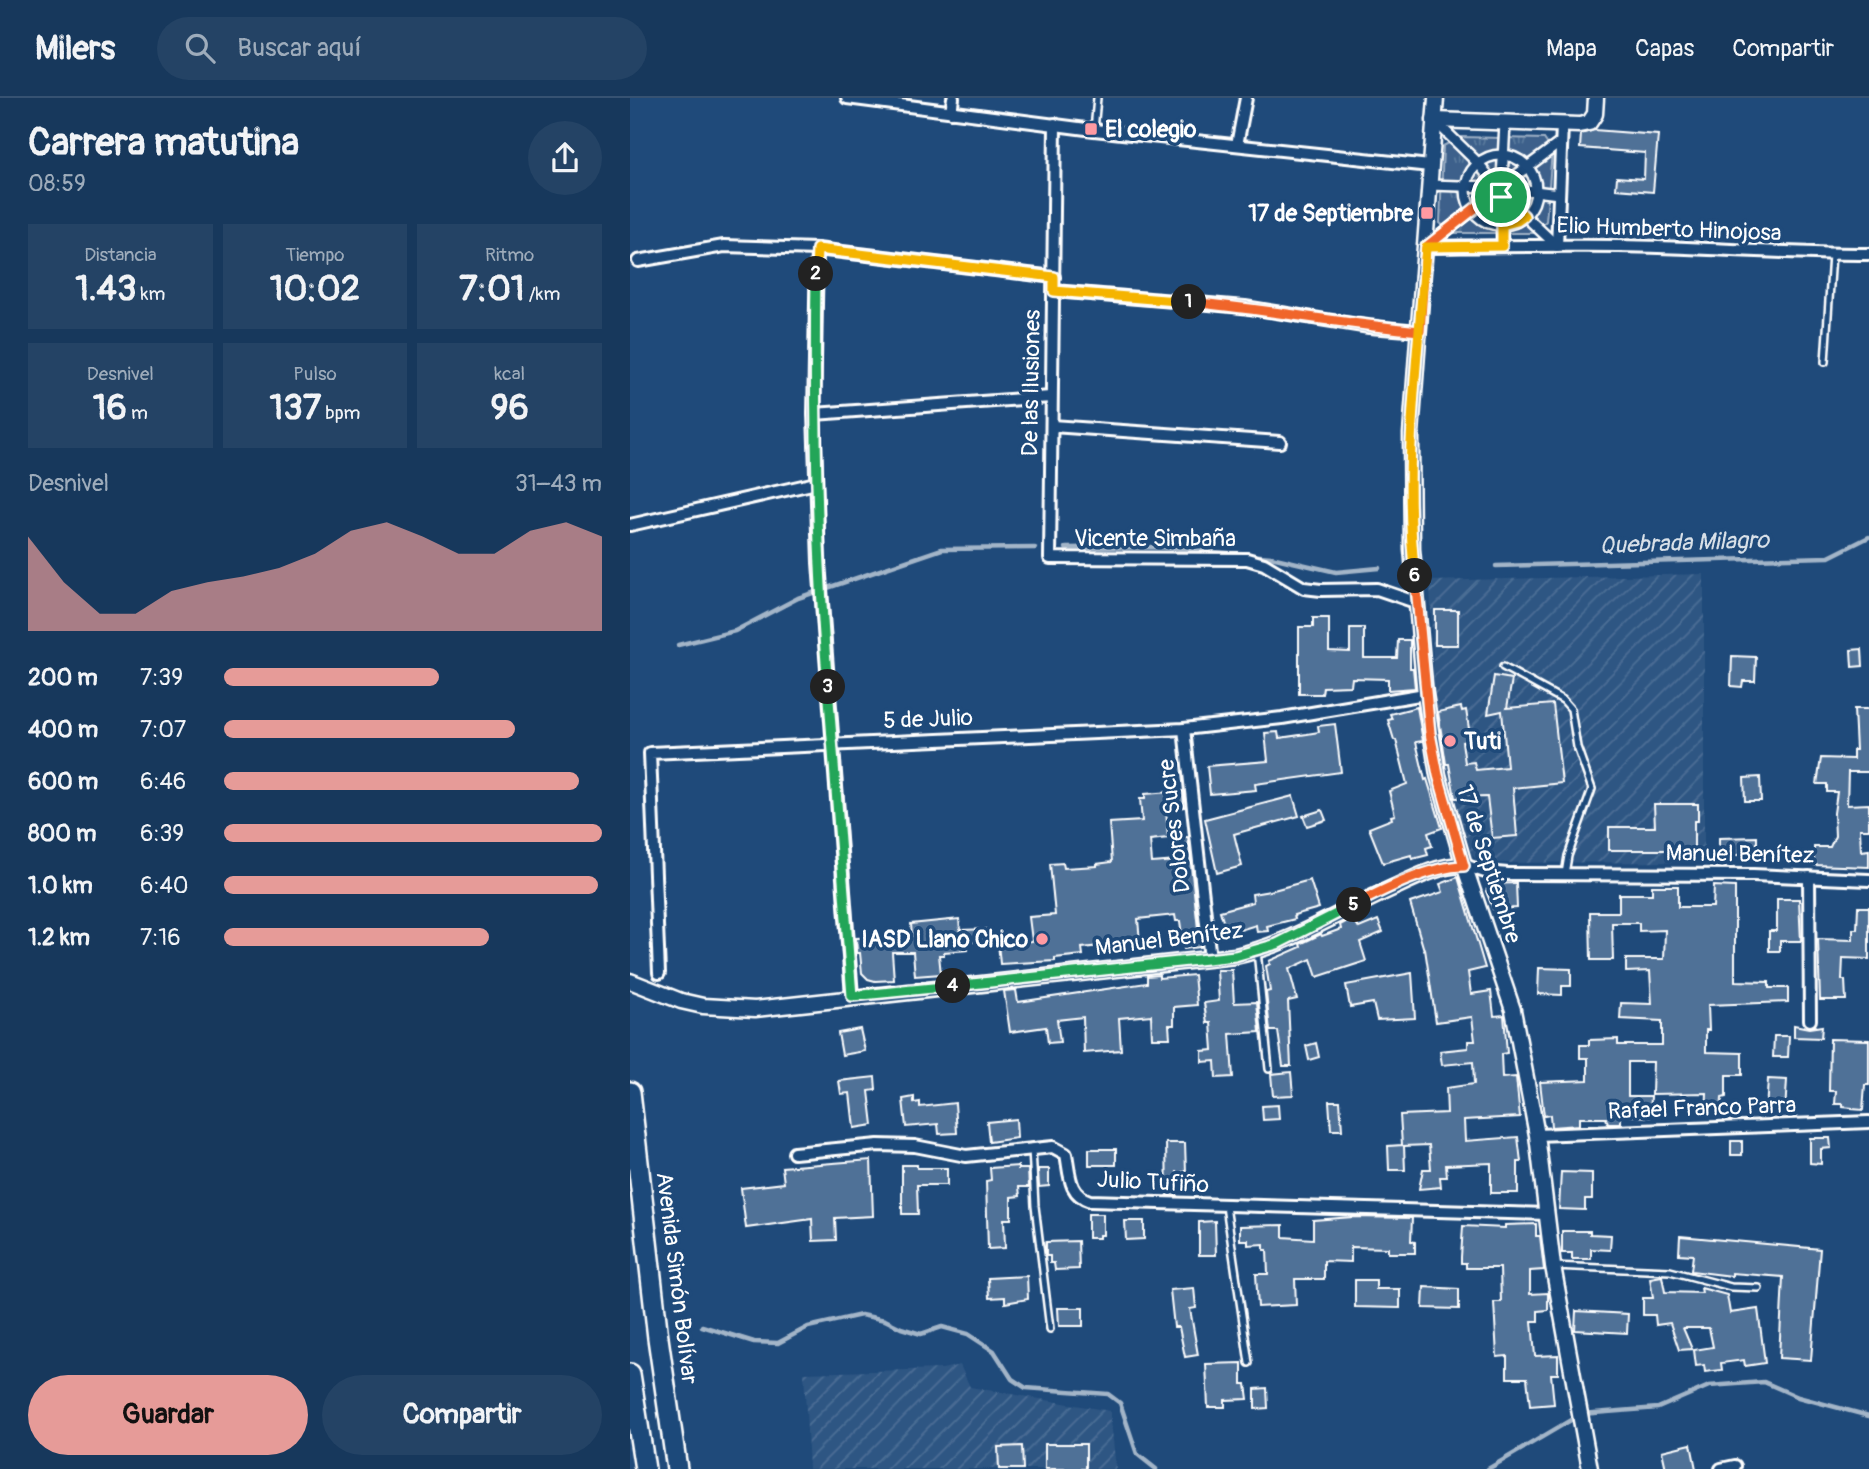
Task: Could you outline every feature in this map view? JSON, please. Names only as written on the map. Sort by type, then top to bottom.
[{"type":"highway","name":"Avenida Simón Bolívar","points":[[630,1092],[658,1338],[677,1469]]},
{"type":"highway","points":[[630,1374],[645,1469]]},
{"type":"street","points":[[847,98],[1094,130],[1430,166]]},
{"type":"street","points":[[951,112],[953,98]]},
{"type":"street","points":[[1237,145],[1246,98]]},
{"type":"street","name":"17 de Septiembre","points":[[1436,98],[1411,434],[1412,549],[1425,694],[1438,775],[1464,866],[1513,1010],[1537,1135],[1553,1266],[1590,1469]]},
{"type":"street","points":[[1434,120],[1562,125],[1589,123],[1595,114],[1596,98]]},
{"type":"street","points":[[1434,120],[1479,164],[1524,216],[1557,246]]},
{"type":"street","points":[[1502,246],[1500,188],[1505,123]]},
{"type":"street","name":"De las Ilusiones","points":[[1050,558],[1055,124]]},
{"type":"street","points":[[1557,246],[1562,125]]},
{"type":"street","points":[[1426,247],[1561,142]]},
{"type":"street","points":[[1504,156],[1512,157],[1527,167],[1532,174],[1536,192],[1533,205],[1524,216],[1502,225],[1486,221],[1474,211],[1468,199],[1467,186],[1471,174],[1479,164],[1486,159],[1504,156]]},
{"type":"street","points":[[1429,184],[1559,194]]},
{"type":"street","points":[[638,261],[724,246],[817,249],[1054,277]]},
{"type":"street","name":"Elio Humberto Hinojosa","points":[[1426,247],[1557,246],[1869,254]]},
{"type":"street","points":[[817,249],[814,414],[819,563],[852,996]]},
{"type":"street","points":[[1054,291],[1245,307],[1369,327],[1420,331]]},
{"type":"street","points":[[814,414],[1051,397]]},
{"type":"street","points":[[1052,426],[1280,442]]},
{"type":"street","points":[[630,525],[816,483]]},
{"type":"street","name":"Vicente Simbaña","points":[[1050,558],[1247,559],[1264,564],[1304,587],[1321,590],[1377,589],[1418,603]]},
{"type":"street","name":"5 de Julio","points":[[659,973],[650,753],[1184,729],[1282,718],[1425,694]]},
{"type":"street","name":"Dolores Sucre","points":[[1184,729],[1210,959]]},
{"type":"street","name":"Manuel Benítez","points":[[630,981],[681,1001],[703,1006],[786,1006],[852,996],[1210,959],[1257,951],[1277,944],[1404,883],[1450,867],[1464,866],[1493,873],[1869,880]]},
{"type":"street","points":[[1810,877],[1810,1020]]},
{"type":"street","name":"Rafael Franco Parra","points":[[1537,1135],[1869,1122]]},
{"type":"street","name":"Julio Tufiño","points":[[794,1153],[878,1145],[915,1146],[966,1156],[1053,1147],[1066,1154],[1074,1190],[1079,1198],[1090,1201],[1547,1214]]},
{"type":"street","points":[[1721,1469],[1735,1466]]},
{"type":"lane","points":[[1094,130],[1097,98]]},
{"type":"lane","points":[[1825,362],[1832,254]]},
{"type":"lane","points":[[1503,667],[1563,700],[1572,709],[1577,747],[1592,789],[1567,856],[1564,874]]},
{"type":"lane","points":[[1257,951],[1269,1069]]},
{"type":"lane","points":[[1032,1148],[1035,1206],[1050,1329]]},
{"type":"lane","points":[[1226,1206],[1249,1363]]},
{"type":"lane","points":[[1553,1266],[1670,1272],[1731,1287],[1759,1288]]},
{"type":"shaded area","points":[[1704,574],[1704,862],[1480,863],[1472,855],[1444,765],[1434,695],[1430,581]]},
{"type":"shaded area","points":[[960,1365],[970,1387],[1110,1411],[1116,1469],[809,1469],[804,1373],[942,1369]]},
{"type":"green space","points":[[1461,137],[1544,139],[1552,151],[1546,221],[1535,233],[1452,233],[1440,223],[1443,146]]},
{"type":"building","points":[[1594,130],[1658,135],[1653,192],[1616,189],[1617,177],[1644,179],[1645,153],[1580,148],[1581,134]]},
{"type":"building","points":[[1435,610],[1458,610],[1458,645],[1435,645]]},
{"type":"building","points":[[1313,618],[1329,618],[1329,651],[1350,652],[1350,628],[1364,628],[1364,658],[1397,658],[1398,640],[1410,640],[1410,668],[1413,668],[1415,688],[1388,690],[1388,679],[1352,678],[1351,686],[1323,687],[1322,694],[1299,694],[1299,627],[1313,627]]},
{"type":"building","points":[[1862,649],[1863,666],[1852,667],[1851,650]]},
{"type":"building","points":[[1732,656],[1756,657],[1755,681],[1743,681],[1742,687],[1731,686]]},
{"type":"building","points":[[1494,676],[1512,679],[1507,708],[1553,704],[1562,783],[1513,788],[1517,836],[1492,838],[1487,797],[1455,798],[1449,764],[1446,764],[1438,712],[1461,707],[1462,711],[1466,710],[1471,741],[1462,742],[1465,763],[1474,762],[1476,770],[1507,767],[1502,711],[1488,714]]},
{"type":"building","points":[[1417,707],[1423,741],[1416,742],[1425,780],[1427,779],[1442,828],[1428,833],[1432,846],[1426,848],[1428,855],[1412,859],[1411,855],[1383,863],[1369,828],[1392,819],[1391,816],[1395,815],[1389,791],[1407,784],[1388,720],[1392,719],[1390,714]]},
{"type":"building","points":[[1854,709],[1869,709],[1869,772],[1848,772],[1847,805],[1869,804],[1869,829],[1860,829],[1861,851],[1869,850],[1869,867],[1814,865],[1814,847],[1830,847],[1835,836],[1837,792],[1827,792],[1827,784],[1817,784],[1821,758],[1853,759],[1853,750],[1856,750]]},
{"type":"building","points":[[1335,724],[1341,772],[1255,784],[1256,790],[1210,794],[1207,766],[1268,761],[1265,733],[1278,732],[1279,738],[1319,732],[1318,726]]},
{"type":"building","points":[[1760,777],[1761,801],[1745,801],[1744,778]]},
{"type":"building","points":[[1183,791],[1184,807],[1166,809],[1168,838],[1150,840],[1152,863],[1177,861],[1176,838],[1188,837],[1200,947],[1184,949],[1180,921],[1176,921],[1175,915],[1138,919],[1140,942],[1082,948],[1083,955],[1055,958],[1055,961],[1000,964],[998,943],[1032,941],[1029,917],[1055,915],[1050,864],[1063,863],[1064,868],[1097,866],[1112,862],[1109,823],[1142,821],[1140,799],[1145,799],[1145,794]]},
{"type":"building","points":[[1293,796],[1299,816],[1234,834],[1242,866],[1217,873],[1205,819]]},
{"type":"building","points":[[1654,804],[1698,804],[1698,821],[1694,821],[1694,850],[1609,850],[1609,827],[1655,827]]},
{"type":"building","points":[[1322,810],[1326,820],[1307,826],[1303,816]]},
{"type":"building","points":[[1757,837],[1757,855],[1719,855],[1719,838]]},
{"type":"building","points":[[1458,877],[1485,968],[1468,972],[1471,994],[1491,991],[1494,1016],[1504,1015],[1507,1053],[1501,1054],[1502,1078],[1516,1077],[1520,1117],[1464,1120],[1465,1141],[1518,1137],[1521,1162],[1518,1162],[1518,1193],[1491,1193],[1491,1163],[1446,1165],[1447,1177],[1440,1177],[1441,1187],[1419,1189],[1423,1169],[1431,1169],[1429,1145],[1404,1146],[1405,1170],[1389,1170],[1388,1146],[1402,1145],[1400,1115],[1447,1113],[1446,1088],[1474,1084],[1473,1062],[1442,1065],[1440,1051],[1468,1048],[1468,1041],[1475,1041],[1472,1017],[1436,1022],[1425,949],[1410,903],[1443,892],[1440,884]]},
{"type":"building","points":[[1310,880],[1319,908],[1294,915],[1295,919],[1267,926],[1268,931],[1257,932],[1256,925],[1227,934],[1220,911],[1253,902],[1252,894]]},
{"type":"building","points":[[1516,883],[1517,908],[1493,909],[1486,891],[1490,884]]},
{"type":"building","points":[[1652,886],[1678,886],[1678,907],[1713,907],[1714,886],[1735,887],[1735,981],[1769,982],[1769,988],[1788,988],[1788,1002],[1708,1005],[1706,1052],[1742,1053],[1742,1075],[1726,1075],[1726,1097],[1722,1098],[1721,1114],[1706,1114],[1707,1093],[1652,1094],[1653,1062],[1628,1062],[1628,1096],[1651,1096],[1650,1117],[1621,1115],[1621,1124],[1608,1124],[1606,1118],[1579,1118],[1579,1125],[1551,1127],[1550,1115],[1544,1116],[1540,1082],[1588,1080],[1588,1058],[1580,1058],[1580,1045],[1589,1045],[1589,1040],[1618,1039],[1618,1045],[1662,1045],[1662,1021],[1620,1019],[1621,1003],[1652,1004],[1650,971],[1626,972],[1626,959],[1664,959],[1665,930],[1639,931],[1639,923],[1612,923],[1613,960],[1591,960],[1590,912],[1619,912],[1619,894],[1652,894]]},
{"type":"building","points":[[1777,899],[1799,899],[1801,941],[1780,941],[1780,951],[1769,951],[1769,931],[1777,931]]},
{"type":"building","points":[[1858,907],[1869,907],[1869,959],[1843,958],[1842,980],[1845,980],[1846,1000],[1820,1000],[1818,939],[1853,940],[1853,929],[1857,929]]},
{"type":"building","points":[[1353,918],[1359,928],[1378,920],[1383,932],[1360,942],[1366,961],[1317,977],[1311,959],[1289,969],[1297,999],[1288,1001],[1291,1066],[1283,1066],[1278,1031],[1270,1031],[1266,992],[1270,991],[1266,966],[1270,964],[1269,961],[1301,947],[1300,944],[1321,934],[1322,936],[1341,929],[1340,925]]},
{"type":"building","points":[[959,919],[960,930],[989,929],[989,941],[967,942],[968,950],[944,952],[944,955],[939,955],[941,974],[915,976],[913,952],[892,952],[894,980],[875,981],[862,973],[856,938],[912,936],[911,924]]},
{"type":"building","points":[[1539,968],[1571,969],[1571,986],[1562,986],[1562,995],[1538,994]]},
{"type":"building","points":[[1217,970],[1232,970],[1234,1003],[1257,1002],[1260,1032],[1230,1034],[1233,1077],[1216,1078],[1215,1061],[1202,1062],[1202,1051],[1213,1050],[1211,1023],[1207,1023],[1204,1003],[1219,1001]]},
{"type":"building","points":[[1412,973],[1415,1018],[1377,1020],[1373,1003],[1350,1007],[1346,985]]},
{"type":"building","points":[[1159,975],[1159,978],[1194,975],[1197,1005],[1174,1007],[1174,1025],[1169,1025],[1170,1038],[1152,1038],[1151,1015],[1119,1018],[1121,1050],[1084,1053],[1083,1017],[1057,1020],[1060,1042],[1048,1043],[1046,1027],[1010,1032],[1004,991],[1016,990],[1018,1002],[1147,983],[1147,976]]},
{"type":"building","points":[[1794,1025],[1809,1028],[1822,1026],[1821,1038],[1794,1037]]},
{"type":"building","points":[[860,1029],[865,1051],[842,1055],[838,1033]]},
{"type":"building","points":[[1774,1036],[1789,1036],[1788,1057],[1773,1057]]},
{"type":"building","points":[[1830,1039],[1869,1040],[1869,1085],[1865,1085],[1863,1110],[1835,1104],[1836,1091],[1829,1091]]},
{"type":"building","points":[[1316,1043],[1319,1057],[1309,1060],[1306,1046]]},
{"type":"building","points":[[1291,1072],[1293,1095],[1273,1096],[1271,1074]]},
{"type":"building","points":[[875,1077],[876,1090],[869,1091],[873,1125],[854,1128],[850,1093],[841,1094],[839,1081]]},
{"type":"building","points":[[1768,1079],[1787,1080],[1785,1112],[1766,1111]]},
{"type":"building","points":[[914,1097],[914,1103],[920,1102],[920,1107],[955,1103],[957,1133],[939,1134],[938,1124],[906,1127],[903,1099]]},
{"type":"building","points":[[1329,1101],[1340,1101],[1342,1130],[1331,1130]]},
{"type":"building","points":[[1278,1105],[1279,1119],[1263,1120],[1262,1106]]},
{"type":"building","points":[[1016,1119],[1017,1138],[989,1142],[987,1122]]},
{"type":"building","points":[[1810,1138],[1830,1138],[1831,1148],[1821,1149],[1821,1164],[1810,1163]]},
{"type":"building","points":[[1731,1141],[1742,1141],[1742,1155],[1731,1155]]},
{"type":"building","points":[[1166,1143],[1185,1143],[1186,1172],[1177,1172],[1177,1196],[1167,1195]]},
{"type":"building","points":[[1089,1149],[1116,1149],[1116,1165],[1089,1165]]},
{"type":"building","points":[[871,1160],[873,1216],[835,1218],[836,1240],[813,1241],[812,1219],[746,1228],[741,1188],[784,1183],[782,1167]]},
{"type":"building","points":[[902,1165],[947,1168],[947,1185],[917,1185],[918,1214],[902,1214]]},
{"type":"building","points":[[1018,1166],[1018,1169],[1028,1169],[1029,1187],[1019,1187],[1020,1196],[1011,1197],[1011,1219],[1004,1219],[1005,1248],[988,1249],[986,1181],[991,1180],[990,1168]]},
{"type":"building","points":[[1038,1169],[1049,1169],[1049,1186],[1039,1187]]},
{"type":"building","points":[[1561,1172],[1592,1173],[1592,1199],[1585,1199],[1585,1210],[1559,1209]]},
{"type":"building","points":[[1088,1214],[1103,1214],[1103,1235],[1099,1235],[1099,1238],[1088,1238]]},
{"type":"building","points":[[1353,1217],[1412,1218],[1411,1241],[1415,1242],[1415,1253],[1388,1253],[1388,1248],[1351,1247],[1351,1262],[1324,1261],[1324,1279],[1295,1279],[1296,1305],[1258,1307],[1256,1274],[1268,1274],[1267,1250],[1264,1250],[1264,1244],[1248,1245],[1248,1240],[1240,1240],[1240,1226],[1283,1225],[1283,1237],[1313,1239],[1313,1220]]},
{"type":"building","points":[[1125,1221],[1144,1221],[1144,1239],[1126,1240]]},
{"type":"building","points":[[1215,1221],[1216,1255],[1199,1255],[1199,1222]]},
{"type":"building","points":[[1536,1224],[1544,1270],[1530,1271],[1530,1294],[1548,1293],[1548,1310],[1538,1311],[1538,1321],[1532,1321],[1535,1356],[1558,1355],[1558,1374],[1551,1374],[1554,1404],[1530,1406],[1527,1378],[1507,1378],[1507,1356],[1497,1357],[1494,1302],[1501,1302],[1500,1268],[1466,1268],[1466,1263],[1461,1263],[1461,1257],[1463,1226],[1505,1228],[1505,1225]]},
{"type":"building","points":[[1562,1231],[1590,1231],[1590,1234],[1611,1235],[1610,1250],[1591,1249],[1591,1259],[1572,1259],[1572,1253],[1562,1253]]},
{"type":"building","points":[[1680,1236],[1820,1249],[1811,1360],[1779,1358],[1783,1277],[1732,1273],[1732,1276],[1691,1271],[1693,1255],[1679,1254]]},
{"type":"building","points":[[1078,1241],[1079,1269],[1055,1270],[1054,1263],[1050,1263],[1050,1256],[1046,1256],[1046,1242]]},
{"type":"building","points":[[1027,1276],[1028,1299],[1005,1303],[1005,1297],[989,1298],[988,1278]]},
{"type":"building","points":[[1662,1276],[1665,1292],[1702,1293],[1701,1288],[1727,1295],[1730,1313],[1758,1309],[1765,1363],[1745,1366],[1744,1360],[1721,1363],[1722,1370],[1705,1372],[1704,1365],[1696,1366],[1694,1350],[1713,1347],[1709,1328],[1683,1328],[1692,1349],[1679,1350],[1670,1323],[1656,1325],[1655,1315],[1643,1315],[1643,1298],[1653,1298],[1650,1278]]},
{"type":"building","points":[[1355,1280],[1376,1280],[1376,1289],[1400,1289],[1400,1308],[1355,1307]]},
{"type":"building","points":[[1424,1287],[1459,1289],[1459,1309],[1423,1308]]},
{"type":"building","points":[[1194,1288],[1196,1308],[1190,1309],[1198,1355],[1185,1357],[1179,1327],[1174,1327],[1170,1290]]},
{"type":"building","points":[[1058,1308],[1083,1308],[1083,1326],[1059,1326]]},
{"type":"building","points":[[1576,1311],[1628,1314],[1627,1333],[1575,1330]]},
{"type":"building","points":[[1242,1363],[1242,1384],[1246,1384],[1248,1399],[1225,1400],[1225,1407],[1208,1407],[1206,1364]]},
{"type":"building","points":[[1267,1388],[1268,1408],[1255,1409],[1255,1389]]},
{"type":"building","points":[[1045,1444],[1086,1444],[1086,1469],[1045,1469]]},
{"type":"building","points":[[1691,1444],[1696,1469],[1666,1469],[1662,1451]]},
{"type":"building","points":[[1022,1446],[1023,1469],[999,1469],[998,1447]]},
{"type":"waterway","name":"Quebrada Milagro","points":[[1496,566],[1829,557],[1869,537]]},
{"type":"waterway","name":"Quebrada Milagro","points":[[1066,548],[1159,547],[1271,557],[1336,572],[1379,568]]},
{"type":"waterway","name":"Quebrada Milagro","points":[[678,645],[735,631],[798,598],[942,549],[1035,548]]},
{"type":"waterway","points":[[702,1326],[754,1342],[778,1343],[808,1327],[861,1315],[885,1320],[921,1334],[942,1327],[968,1334],[994,1351],[1012,1379],[1026,1388],[1108,1394],[1120,1403],[1137,1454],[1156,1469]]},
{"type":"waterway","points":[[1488,1469],[1581,1414],[1658,1408],[1709,1386],[1764,1382],[1798,1397],[1869,1416]]},
{"type":"place","name":"El colegio","points":[[1091,129]]},
{"type":"place","name":"17 de Septiembre","points":[[1427,213]]},
{"type":"place","name":"Tuti","points":[[1450,741]]},
{"type":"place","name":"IASD Llano Chico","points":[[1042,939]]},
{"type":"route","points":[[1501,197],[1493,194],[1426,247],[1420,331],[1369,327],[1245,307],[1054,291],[1054,277],[817,249],[814,414],[819,563],[852,996],[1235,956],[1277,944],[1404,883],[1450,867],[1464,866],[1438,775],[1425,694],[1412,549],[1411,434],[1420,331],[1426,247],[1502,246],[1502,225],[1524,216],[1504,196],[1501,197]]}]
